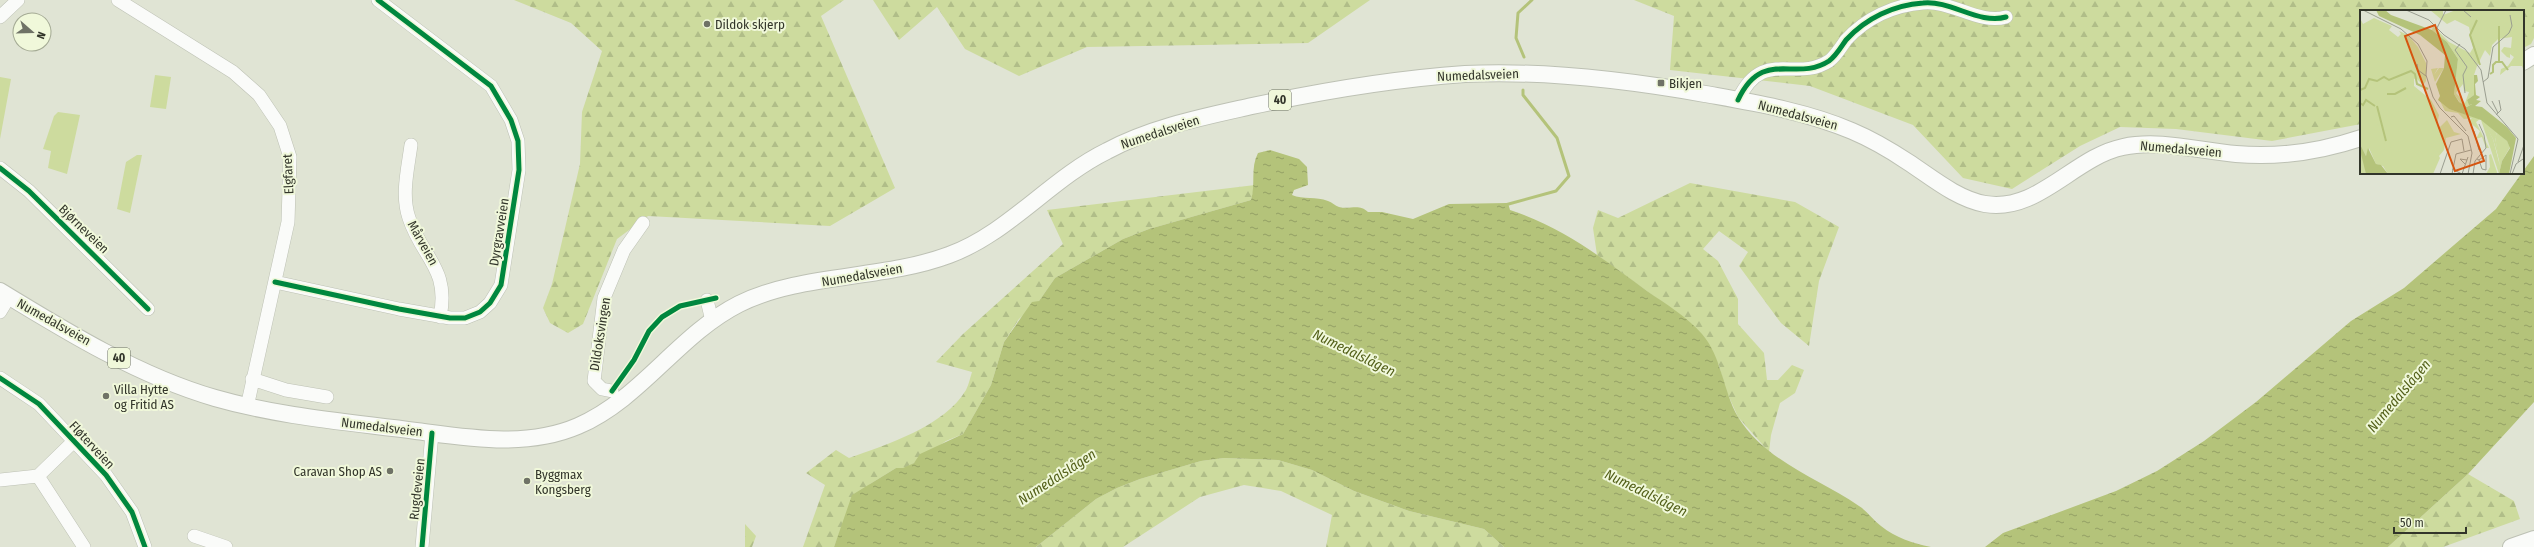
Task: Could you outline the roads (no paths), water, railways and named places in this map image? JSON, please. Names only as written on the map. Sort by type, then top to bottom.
[{"type":"main road","points":[[2524,61],[2534,55]]},
{"type":"main road","name":"Numedalsveien","points":[[4,294],[91,343],[151,373],[198,393],[246,407],[316,419],[432,433],[506,439],[540,437],[569,430],[598,416],[622,399],[685,342],[712,321],[742,303],[780,289],[874,274],[944,256],[977,242],[1014,217],[1075,170],[1109,149],[1178,124],[1285,99],[1417,78],[1517,73],[1631,83],[1738,100],[1795,112],[1846,128],[1890,150],[1958,193],[1970,199],[1989,204],[2014,202],[2032,196],[2083,163],[2100,154],[2124,147],[2160,146],[2273,156],[2319,150],[2360,138]]},
{"type":"main road","points":[[2511,547],[2534,539]]},
{"type":"street","points":[[0,17],[18,0]]},
{"type":"street","name":"Elgfaret","points":[[118,0],[232,72],[259,95],[280,126],[290,157],[288,222],[246,407]]},
{"type":"street","name":"Dyrgravveien","points":[[275,282],[440,317],[465,318],[480,312],[490,303],[501,285],[519,170],[518,141],[511,120],[491,86],[378,0]]},
{"type":"street","points":[[1738,100],[1748,81],[1757,75],[1769,70],[1804,68],[1829,61],[1847,39],[1872,17],[1897,8],[1924,2],[1947,6],[1991,18],[2006,17]]},
{"type":"street","name":"Mårveien","points":[[411,145],[406,202],[409,218],[438,270],[442,281],[440,317]]},
{"type":"street","name":"Bjørneveien","points":[[0,168],[29,191],[148,309]]},
{"type":"street","name":"Dildoksvingen","points":[[612,391],[602,388],[594,380],[604,298],[624,250],[643,223]]},
{"type":"street","points":[[0,312],[4,294]]},
{"type":"street","points":[[707,300],[712,321]]},
{"type":"street","name":"Fløterveien","points":[[0,378],[39,404],[106,475],[125,499],[132,512],[145,547]]},
{"type":"street","points":[[252,379],[286,390],[327,397]]},
{"type":"street","name":"Rugdeveien","points":[[422,547],[432,433]]},
{"type":"street","points":[[0,480],[38,476],[74,442]]},
{"type":"street","points":[[38,476],[84,547]]},
{"type":"street","points":[[194,536],[226,547]]},
{"type":"water","name":"Numedalslågen","points":[[1270,150],[1299,159],[1307,167],[1308,185],[1294,190],[1292,195],[1323,200],[1343,208],[1358,207],[1365,209],[1368,212],[1382,212],[1413,219],[1449,204],[1508,203],[1510,210],[1530,217],[1582,245],[1676,311],[1702,334],[1714,353],[1738,417],[1749,432],[1763,446],[1793,468],[1865,510],[1878,524],[1892,534],[1911,542],[1931,547],[1504,547],[1484,529],[1409,511],[1354,491],[1312,470],[1278,460],[1224,458],[1201,461],[1140,479],[1117,488],[1096,499],[1036,547],[834,547],[852,495],[896,468],[903,468],[914,463],[920,454],[963,434],[991,385],[1004,342],[1032,302],[1039,301],[1055,278],[1123,239],[1149,229],[1251,200],[1254,164],[1258,153]]},
{"type":"water","name":"Numedalslågen","points":[[2534,156],[2534,402],[2468,474],[2388,547],[1985,547],[2003,533],[2116,491],[2157,471],[2204,441],[2256,402],[2351,321],[2404,288],[2496,209],[2521,174],[2524,174],[2524,170]]},
{"type":"waterway","points":[[1524,57],[1516,38],[1518,13],[1532,0]]},
{"type":"waterway","points":[[1505,205],[1556,191],[1569,176],[1557,138],[1523,95],[1523,90]]},
{"type":"place","name":"Dildok skjerp","points":[[707,24]]},
{"type":"place","name":"Bikjen","points":[[1661,83]]},
{"type":"place","name":"Villa Hytte og Fritid AS","points":[[106,396]]},
{"type":"place","name":"Caravan Shop AS","points":[[390,471]]},
{"type":"place","name":"Byggmax Kongsberg","points":[[527,481]]}]
